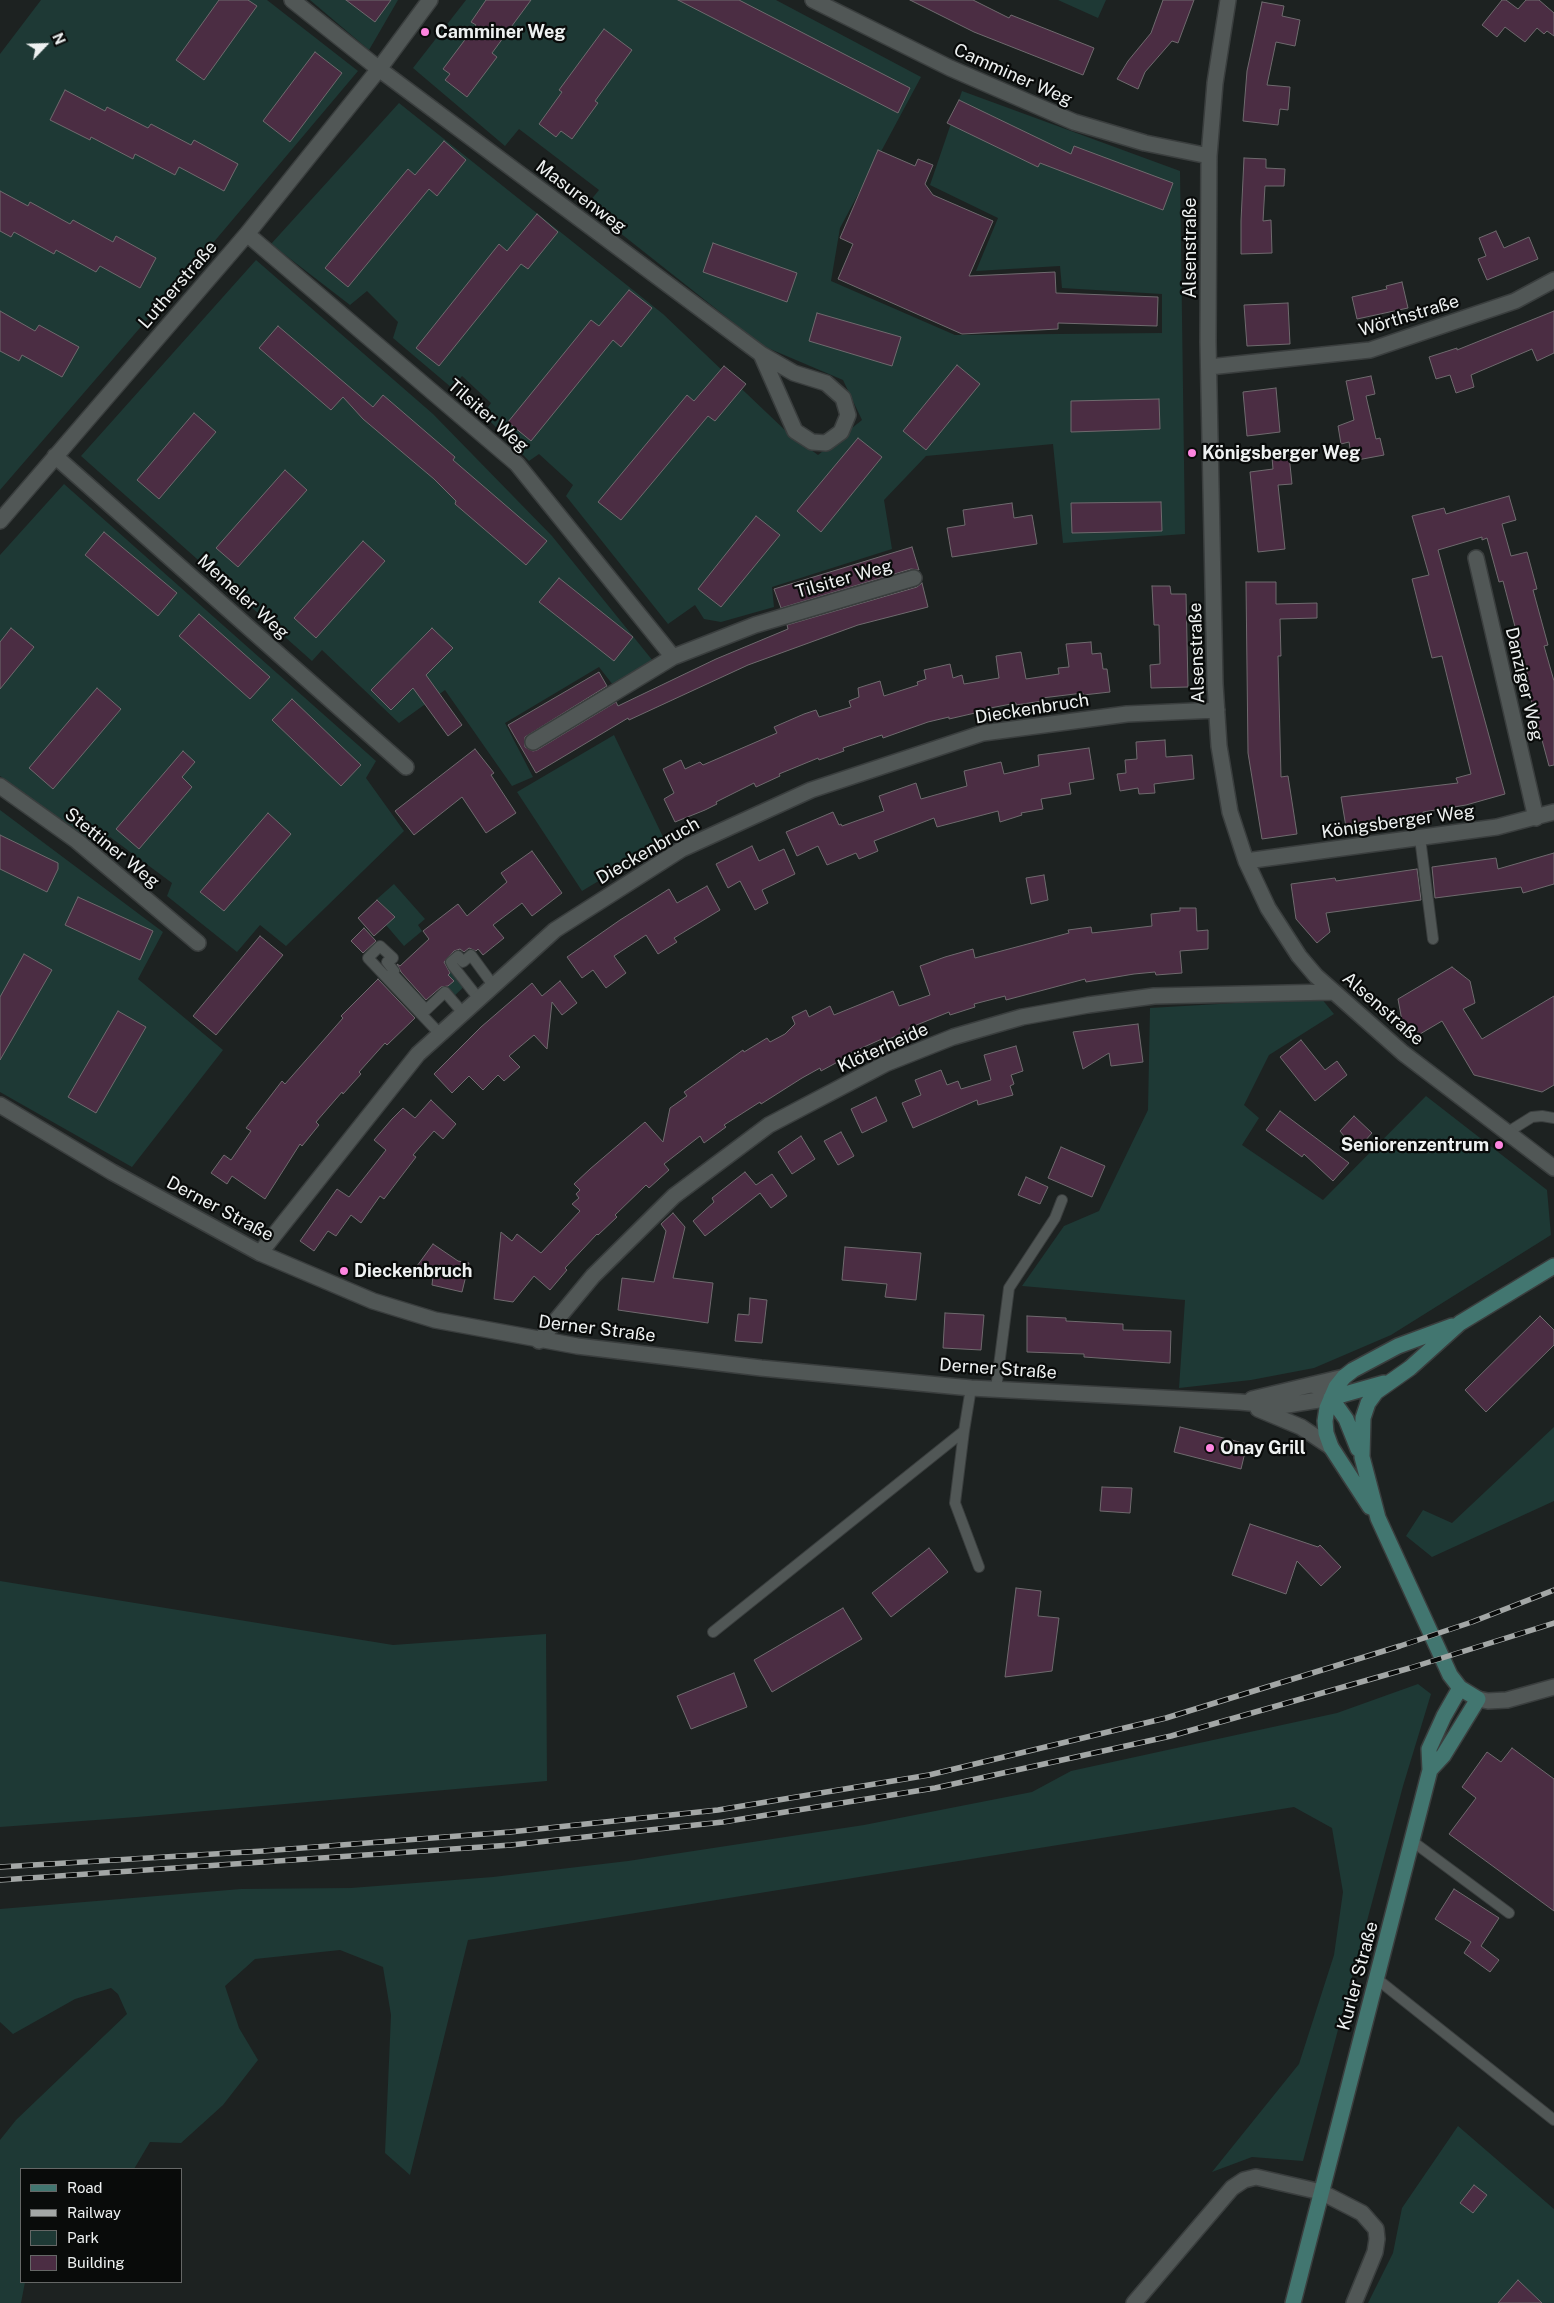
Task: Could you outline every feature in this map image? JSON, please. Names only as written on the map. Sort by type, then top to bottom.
[{"type":"main road","points":[[1362,1457],[1362,1418],[1368,1403],[1376,1392],[1410,1368],[1460,1323],[1554,1266]]},
{"type":"main road","points":[[1378,1518],[1331,1447],[1325,1421],[1331,1398],[1344,1377],[1398,1346],[1460,1323]]},
{"type":"main road","points":[[1331,1398],[1388,1382]]},
{"type":"main road","points":[[1331,1398],[1346,1419],[1362,1457],[1378,1518],[1431,1637],[1450,1675],[1460,1688],[1478,1699]]},
{"type":"main road","name":"Kurler Straße","points":[[1293,2303],[1430,1770],[1429,1749],[1444,1716],[1460,1688]]},
{"type":"main road","name":"Kurler Straße","points":[[1430,1770],[1443,1756],[1478,1699]]},
{"type":"street","points":[[292,0],[379,69]]},
{"type":"street","name":"Lutherstraße","points":[[0,521],[247,234],[379,69],[430,0]]},
{"type":"street","name":"Camminer Weg","points":[[813,0],[950,68],[1074,122],[1145,143],[1208,156]]},
{"type":"street","name":"Alsenstraße","points":[[1228,0],[1215,83],[1208,156],[1209,367],[1217,710],[1224,785],[1232,821],[1246,861],[1264,900],[1282,932],[1299,956],[1332,992],[1403,1053],[1554,1168]]},
{"type":"street","name":"Masurenweg","points":[[379,69],[761,354],[794,373],[826,383],[843,398],[848,414],[841,432],[826,443],[812,442],[795,431],[761,354]]},
{"type":"street","name":"Tilsiter Weg","points":[[247,234],[517,464],[673,657]]},
{"type":"street","name":"Wörthstraße","points":[[1209,367],[1370,350],[1515,301],[1554,280]]},
{"type":"street","name":"Memeler Weg","points":[[55,456],[406,767]]},
{"type":"street","name":"Danziger Weg","points":[[1476,558],[1536,818]]},
{"type":"street","name":"Tilsiter Weg","points":[[533,742],[673,657],[755,625],[914,578]]},
{"type":"street","name":"Dieckenbruch","points":[[260,1253],[418,1054],[555,930],[682,849],[811,790],[983,734],[1127,714],[1217,710]]},
{"type":"street","name":"Stettiner Weg","points":[[0,786],[77,841],[198,943]]},
{"type":"street","name":"Königsberger Weg","points":[[1246,861],[1497,827],[1554,812]]},
{"type":"street","name":"Klöterheide","points":[[539,1341],[593,1276],[674,1196],[769,1125],[885,1064],[953,1037],[1013,1020],[1088,1005],[1154,996],[1332,992]]},
{"type":"street","name":"Derner Straße","points":[[0,1105],[112,1172],[260,1253],[373,1301],[435,1320],[539,1341],[762,1368],[972,1388],[1240,1402],[1281,1406],[1305,1404],[1331,1398]]},
{"type":"street","name":"Derner Straße","points":[[1240,1402],[1344,1377]]},
{"type":"street","points":[[1312,1385],[1323,1388],[1331,1398]]},
{"type":"street","name":"Derner Straße","points":[[1240,1402],[1301,1427],[1331,1447]]},
{"type":"street","points":[[1478,1699],[1488,1701],[1507,1700],[1554,1687]]},
{"type":"street","points":[[1134,2303],[1232,2188],[1244,2180],[1256,2177],[1321,2192],[1362,2213],[1376,2229],[1375,2252],[1354,2303]]},
{"type":"lane","points":[[1420,838],[1434,939]]},
{"type":"lane","points":[[440,1034],[368,958],[380,946],[393,958],[387,962],[394,971],[392,973],[426,1010],[445,992],[463,1013]]},
{"type":"lane","points":[[479,999],[451,962],[458,956],[463,962],[471,955],[493,986]]},
{"type":"lane","points":[[1508,1132],[1532,1117],[1554,1118]]},
{"type":"lane","points":[[996,1389],[1009,1288],[1054,1218],[1062,1200]]},
{"type":"lane","points":[[972,1388],[964,1431],[955,1503],[979,1567]]},
{"type":"lane","points":[[713,1632],[964,1431]]},
{"type":"lane","points":[[1412,1841],[1510,1913]]},
{"type":"lane","points":[[1377,1979],[1554,2120]]},
{"type":"green space","points":[[41,0],[267,0],[358,71],[202,256],[0,490],[0,54]]},
{"type":"green space","points":[[310,0],[398,0],[369,50]]},
{"type":"green space","points":[[466,0],[776,0],[921,77],[840,228],[831,281],[955,335],[1162,333],[1162,294],[1062,288],[1060,266],[976,271],[998,218],[930,185],[962,91],[1180,171],[1185,534],[1063,543],[1053,444],[926,456],[884,500],[892,549],[772,587],[774,607],[721,622],[704,619],[695,605],[668,624],[566,496],[573,485],[539,454],[529,461],[483,414],[491,403],[462,376],[452,388],[393,338],[398,322],[367,291],[350,305],[271,244],[399,103],[663,314],[788,433],[818,455],[862,420],[843,380],[763,346],[586,206],[599,190],[519,129],[505,146],[413,68]]},
{"type":"green space","points":[[1058,0],[1106,0],[1098,18]]},
{"type":"green space","points":[[256,260],[433,414],[552,536],[653,661],[613,685],[599,667],[505,723],[533,777],[512,786],[445,690],[399,723],[322,650],[312,661],[81,456]]},
{"type":"green space","points":[[64,484],[376,761],[366,778],[404,831],[286,946],[260,925],[237,952],[167,896],[172,883],[110,837],[101,848],[0,776],[0,555]]},
{"type":"green space","points":[[614,735],[665,841],[582,891],[517,792]]},
{"type":"green space","points":[[0,810],[163,932],[138,979],[223,1050],[132,1167],[0,1092]]},
{"type":"green space","points":[[394,884],[425,919],[418,925],[422,931],[404,946],[386,925],[395,917],[377,899]]},
{"type":"green space","points":[[453,966],[467,984],[451,999],[444,990],[454,981],[446,973]]},
{"type":"green space","points":[[1321,998],[1334,1014],[1269,1055],[1244,1105],[1259,1118],[1242,1145],[1323,1200],[1426,1096],[1547,1190],[1551,1235],[1391,1335],[1314,1368],[1251,1380],[1179,1388],[1185,1300],[1022,1286],[1064,1226],[1099,1211],[1148,1110],[1150,1008]]},
{"type":"green space","points":[[1554,1427],[1554,1501],[1432,1557],[1406,1536],[1423,1510],[1452,1523]]},
{"type":"green space","points":[[0,1581],[393,1645],[546,1634],[547,1781],[137,1817],[0,1827]]},
{"type":"green space","points":[[1418,1684],[1431,1694],[1403,1786],[1303,2161],[1252,2157],[1212,2172],[1299,2064],[1334,1955],[1343,1892],[1332,1828],[1294,1807],[468,1940],[410,2175],[385,2153],[391,2015],[383,1967],[340,1950],[255,1959],[225,1986],[239,2028],[258,2060],[223,2105],[181,2143],[150,2142],[135,2168],[20,2168],[20,2283],[25,2283],[21,2303],[0,2303],[0,2140],[16,2120],[127,2014],[118,1994],[111,1988],[75,1999],[13,2034],[0,2022],[0,1909],[241,1889],[351,1888],[493,1877],[628,1861],[864,1825],[1032,1792],[1071,1771],[1337,1713]]},
{"type":"green space","points":[[1458,2126],[1554,2209],[1554,2303],[1368,2303],[1393,2253],[1402,2208]]},
{"type":"building","points":[[219,0],[248,0],[257,6],[204,80],[176,60]]},
{"type":"building","points":[[346,0],[391,0],[375,22]]},
{"type":"building","points":[[486,0],[531,0],[492,53],[497,57],[467,97],[445,80],[450,74],[443,69],[476,25],[471,22]]},
{"type":"building","points":[[678,0],[739,0],[910,88],[898,113]]},
{"type":"building","points":[[910,0],[973,0],[1009,18],[1011,15],[1094,48],[1083,75],[974,32]]},
{"type":"building","points":[[1163,0],[1194,0],[1178,43],[1172,41],[1145,72],[1138,89],[1117,79],[1128,61],[1151,33]]},
{"type":"building","points":[[1502,0],[1506,0],[1518,9],[1526,0],[1539,0],[1554,13],[1554,36],[1547,31],[1544,34],[1537,28],[1525,42],[1505,27],[1497,37],[1482,25]]},
{"type":"building","points":[[1262,2],[1284,6],[1282,16],[1300,20],[1295,46],[1276,42],[1267,85],[1290,87],[1288,110],[1280,109],[1278,125],[1243,121],[1247,71]]},
{"type":"building","points":[[604,29],[632,50],[595,101],[598,103],[572,139],[561,131],[556,137],[539,124],[562,92],[559,90]]},
{"type":"building","points":[[315,52],[342,73],[290,142],[263,121]]},
{"type":"building","points":[[65,90],[105,111],[107,107],[148,128],[151,124],[191,145],[194,140],[238,164],[224,191],[179,167],[175,175],[135,154],[133,159],[91,137],[90,140],[50,120]]},
{"type":"building","points":[[959,100],[1071,154],[1074,146],[1173,183],[1163,210],[1040,163],[1038,167],[947,123]]},
{"type":"building","points":[[444,141],[466,160],[437,196],[429,189],[348,287],[325,268],[408,169],[415,175]]},
{"type":"building","points":[[878,150],[915,166],[918,159],[933,165],[925,184],[933,195],[993,221],[969,276],[1055,272],[1056,293],[1158,297],[1157,326],[1058,323],[1058,329],[962,334],[838,279],[853,244],[840,238]]},
{"type":"building","points":[[1244,158],[1266,159],[1266,168],[1285,169],[1284,186],[1265,186],[1263,221],[1271,220],[1272,253],[1241,254]]},
{"type":"building","points":[[0,191],[28,206],[30,202],[70,224],[73,220],[113,242],[116,236],[156,258],[140,288],[100,266],[96,272],[56,250],[54,254],[14,232],[11,237],[0,231]]},
{"type":"building","points":[[537,214],[558,232],[528,269],[521,264],[439,366],[416,348],[499,244],[507,251]]},
{"type":"building","points":[[1496,231],[1504,248],[1529,237],[1538,259],[1487,280],[1478,259],[1486,256],[1479,238]]},
{"type":"building","points":[[713,243],[797,273],[787,302],[703,272]]},
{"type":"building","points":[[1402,282],[1408,308],[1357,319],[1352,297],[1387,289],[1386,286]]},
{"type":"building","points":[[629,290],[652,308],[621,347],[613,340],[531,441],[508,422],[591,320],[599,326]]},
{"type":"building","points":[[1288,303],[1290,344],[1247,346],[1244,305]]},
{"type":"building","points":[[0,311],[35,331],[39,325],[79,347],[62,377],[22,355],[19,361],[0,351]]},
{"type":"building","points":[[1554,311],[1554,353],[1537,361],[1532,349],[1471,375],[1474,387],[1456,393],[1450,375],[1436,379],[1429,357],[1457,348],[1457,350]]},
{"type":"building","points":[[817,313],[901,337],[892,366],[809,341]]},
{"type":"building","points":[[278,326],[373,407],[383,395],[455,457],[453,460],[547,541],[526,565],[455,504],[456,501],[434,479],[363,419],[343,397],[331,410],[259,348]]},
{"type":"building","points":[[957,365],[980,384],[926,450],[903,431]]},
{"type":"building","points":[[724,366],[746,384],[715,421],[708,416],[621,520],[598,502],[687,395],[694,401]]},
{"type":"building","points":[[1371,376],[1375,394],[1366,396],[1376,439],[1380,438],[1384,455],[1352,461],[1349,442],[1341,444],[1338,426],[1354,420],[1346,381]]},
{"type":"building","points":[[1276,388],[1280,432],[1247,436],[1243,392]]},
{"type":"building","points":[[1159,399],[1160,429],[1071,432],[1071,401]]},
{"type":"building","points":[[194,413],[216,432],[159,499],[137,480]]},
{"type":"building","points":[[858,438],[882,457],[821,532],[797,511]]},
{"type":"building","points":[[1289,455],[1292,484],[1278,485],[1285,549],[1258,552],[1250,472],[1273,469],[1272,457]]},
{"type":"building","points":[[285,470],[307,490],[238,567],[216,548]]},
{"type":"building","points":[[1509,496],[1516,520],[1502,524],[1511,556],[1527,552],[1537,589],[1533,590],[1548,645],[1544,646],[1554,681],[1554,765],[1549,766],[1525,677],[1528,676],[1503,581],[1499,582],[1487,538],[1482,540],[1482,537],[1438,550],[1505,794],[1466,805],[1423,812],[1424,817],[1346,827],[1341,797],[1458,783],[1456,778],[1471,774],[1442,656],[1432,658],[1412,579],[1429,575],[1412,516],[1444,508],[1446,514]]},
{"type":"building","points":[[1161,502],[1162,531],[1072,533],[1071,503]]},
{"type":"building","points":[[1012,503],[1014,518],[1032,515],[1037,544],[952,557],[947,528],[965,525],[963,510]]},
{"type":"building","points":[[756,516],[780,535],[721,607],[698,589]]},
{"type":"building","points":[[104,532],[177,593],[158,616],[85,555]]},
{"type":"building","points":[[363,541],[385,561],[316,638],[294,618]]},
{"type":"building","points":[[912,547],[919,570],[911,569],[781,608],[774,589]]},
{"type":"building","points":[[559,578],[633,637],[614,661],[539,602]]},
{"type":"building","points":[[1246,582],[1276,582],[1276,604],[1317,603],[1317,618],[1280,619],[1281,656],[1278,656],[1281,777],[1288,776],[1297,834],[1262,839],[1248,753]]},
{"type":"building","points":[[922,583],[928,607],[858,625],[748,665],[629,720],[628,718],[536,773],[508,725],[599,672],[607,686],[525,737],[525,747],[533,751],[537,750],[616,702],[618,706],[716,659],[788,629],[787,625],[917,587]]},
{"type":"building","points":[[1152,586],[1170,586],[1171,594],[1186,594],[1188,687],[1151,688],[1150,665],[1160,664],[1159,625],[1154,625]]},
{"type":"building","points":[[199,614],[270,677],[250,699],[179,636]]},
{"type":"building","points":[[11,628],[34,647],[0,689],[0,642]]},
{"type":"building","points":[[432,628],[453,648],[426,675],[462,725],[448,736],[413,688],[391,710],[371,690]]},
{"type":"building","points":[[1091,642],[1092,654],[1101,653],[1103,669],[1107,669],[1110,692],[1042,698],[1042,701],[1016,705],[1016,703],[928,722],[883,738],[882,735],[843,748],[844,751],[819,760],[818,758],[779,774],[780,776],[756,787],[754,783],[716,802],[717,804],[705,810],[675,822],[664,799],[674,793],[663,769],[681,760],[685,769],[700,762],[703,765],[777,733],[774,727],[804,714],[816,710],[819,717],[851,707],[849,701],[859,697],[858,688],[880,681],[884,696],[918,685],[917,682],[926,679],[924,670],[950,664],[953,678],[962,675],[964,684],[999,678],[996,656],[1021,652],[1026,679],[1059,674],[1058,668],[1069,667],[1066,644]]},
{"type":"building","points":[[97,688],[121,709],[53,789],[29,768]]},
{"type":"building","points":[[292,699],[361,765],[341,786],[272,720]]},
{"type":"building","points":[[1165,740],[1166,757],[1192,755],[1194,779],[1154,784],[1155,793],[1139,794],[1138,788],[1120,791],[1117,774],[1126,773],[1125,760],[1137,759],[1136,742]]},
{"type":"building","points":[[1089,748],[1094,779],[1069,783],[1071,794],[1041,799],[1043,809],[1021,813],[1022,815],[1000,822],[998,811],[937,827],[934,818],[874,841],[878,851],[859,859],[856,853],[827,865],[818,846],[797,856],[786,832],[833,812],[839,825],[841,824],[842,826],[884,811],[879,796],[916,783],[921,799],[967,786],[964,771],[1001,762],[1004,774],[1039,766],[1038,755]]},
{"type":"building","points":[[475,749],[494,773],[491,775],[516,813],[486,833],[462,797],[414,835],[395,811]]},
{"type":"building","points":[[183,751],[195,762],[182,777],[192,787],[139,849],[116,829]]},
{"type":"building","points":[[268,813],[291,834],[224,911],[200,892]]},
{"type":"building","points":[[0,835],[58,863],[58,869],[47,892],[0,869]]},
{"type":"building","points":[[752,846],[759,861],[784,849],[795,874],[762,890],[768,903],[755,910],[740,881],[728,888],[716,864]]},
{"type":"building","points":[[532,851],[562,893],[532,916],[522,903],[493,925],[504,938],[483,955],[478,949],[476,951],[469,948],[464,952],[460,949],[454,951],[444,962],[450,973],[448,975],[454,981],[448,986],[441,987],[426,1000],[401,972],[397,964],[400,966],[429,939],[423,931],[458,904],[467,916],[507,882],[501,873]]},
{"type":"building","points":[[1554,853],[1554,884],[1523,893],[1521,887],[1435,898],[1432,867],[1496,858],[1498,869]]},
{"type":"building","points":[[1417,869],[1421,900],[1326,913],[1330,932],[1317,943],[1296,919],[1291,884],[1335,878],[1336,881]]},
{"type":"building","points":[[1044,875],[1048,900],[1031,904],[1026,878]]},
{"type":"building","points":[[707,886],[720,910],[674,938],[677,942],[658,954],[646,935],[614,956],[626,973],[606,988],[593,970],[582,978],[567,957],[669,889],[677,903]]},
{"type":"building","points":[[78,897],[153,931],[140,960],[65,925]]},
{"type":"building","points":[[377,900],[395,917],[374,936],[358,918]]},
{"type":"building","points":[[1180,908],[1196,908],[1197,931],[1208,930],[1208,949],[1180,951],[1182,973],[1156,975],[1155,972],[1086,982],[1085,979],[1006,1000],[1005,996],[974,1004],[975,1007],[950,1015],[949,1012],[909,1028],[909,1030],[885,1041],[884,1038],[844,1056],[845,1058],[821,1071],[820,1068],[761,1104],[760,1102],[724,1125],[726,1127],[704,1143],[700,1136],[664,1164],[669,1170],[649,1188],[646,1185],[615,1215],[617,1217],[597,1234],[565,1268],[567,1270],[550,1290],[534,1276],[513,1302],[494,1299],[501,1232],[512,1241],[517,1234],[541,1253],[580,1211],[572,1204],[579,1198],[576,1194],[580,1190],[574,1184],[645,1122],[663,1142],[670,1108],[687,1096],[684,1092],[743,1050],[744,1052],[767,1038],[770,1042],[785,1034],[795,1024],[792,1017],[806,1010],[809,1017],[830,1006],[834,1015],[893,991],[899,1006],[930,995],[920,966],[945,957],[973,949],[975,958],[1069,933],[1068,930],[1091,927],[1092,933],[1152,926],[1151,914],[1180,911]]},
{"type":"building","points":[[364,928],[376,941],[363,953],[351,941]]},
{"type":"building","points":[[260,936],[283,955],[216,1035],[193,1016]]},
{"type":"building","points":[[24,954],[52,970],[0,1060],[0,997]]},
{"type":"building","points":[[1452,967],[1470,981],[1475,1003],[1463,1009],[1482,1039],[1554,996],[1554,1085],[1542,1092],[1474,1075],[1442,1021],[1420,1034],[1402,1021],[1398,999]]},
{"type":"building","points":[[378,979],[415,1018],[387,1045],[385,1043],[359,1072],[361,1074],[343,1094],[342,1092],[316,1122],[319,1125],[302,1146],[300,1144],[265,1199],[232,1176],[227,1184],[211,1173],[224,1155],[231,1160],[251,1131],[246,1128],[282,1081],[285,1084],[343,1018],[341,1016]]},
{"type":"building","points":[[560,981],[577,1003],[562,1015],[552,1002],[547,1049],[534,1035],[509,1056],[520,1067],[504,1081],[498,1075],[483,1090],[469,1076],[452,1093],[434,1074],[481,1027],[532,983],[542,996]]},
{"type":"building","points":[[118,1011],[146,1027],[96,1113],[68,1097]]},
{"type":"building","points":[[1138,1024],[1143,1062],[1111,1066],[1109,1053],[1083,1069],[1073,1032]]},
{"type":"building","points":[[1301,1040],[1325,1070],[1337,1061],[1347,1075],[1315,1101],[1280,1057]]},
{"type":"building","points":[[1016,1046],[1023,1071],[1011,1075],[1014,1084],[1010,1086],[1013,1095],[978,1105],[977,1100],[913,1128],[902,1103],[921,1095],[915,1080],[941,1070],[947,1085],[958,1081],[961,1089],[991,1080],[984,1055]]},
{"type":"building","points":[[876,1097],[887,1121],[862,1133],[851,1109]]},
{"type":"building","points":[[431,1100],[456,1124],[443,1139],[434,1131],[413,1155],[416,1157],[384,1199],[380,1196],[361,1223],[351,1215],[336,1236],[328,1231],[314,1251],[300,1241],[337,1189],[349,1197],[386,1150],[374,1140],[392,1119],[403,1108],[415,1118]]},
{"type":"building","points":[[1280,1111],[1349,1163],[1333,1181],[1304,1154],[1302,1157],[1266,1130]]},
{"type":"building","points":[[1354,1116],[1372,1133],[1356,1151],[1340,1131]]},
{"type":"building","points":[[841,1132],[854,1156],[838,1165],[824,1141]]},
{"type":"building","points":[[801,1136],[815,1159],[792,1174],[778,1152]]},
{"type":"building","points":[[1061,1147],[1105,1166],[1092,1197],[1048,1178]]},
{"type":"building","points":[[745,1172],[756,1185],[772,1174],[787,1196],[771,1208],[760,1193],[705,1236],[693,1221],[714,1202],[712,1198]]},
{"type":"building","points":[[1026,1177],[1048,1187],[1040,1204],[1018,1195]]},
{"type":"building","points":[[673,1213],[685,1227],[673,1278],[713,1283],[708,1323],[618,1310],[622,1278],[654,1282],[666,1231],[661,1224]]},
{"type":"building","points":[[433,1244],[458,1261],[469,1263],[462,1292],[432,1285],[433,1276],[417,1266]]},
{"type":"building","points":[[845,1247],[921,1253],[916,1300],[885,1297],[887,1284],[842,1280]]},
{"type":"building","points":[[750,1298],[767,1300],[762,1343],[735,1341],[738,1314],[749,1315]]},
{"type":"building","points":[[945,1313],[984,1315],[981,1350],[943,1348]]},
{"type":"building","points":[[1027,1316],[1066,1318],[1066,1321],[1123,1324],[1123,1330],[1171,1331],[1170,1363],[1084,1357],[1084,1354],[1027,1352]]},
{"type":"building","points":[[1540,1316],[1554,1330],[1554,1345],[1486,1412],[1465,1390]]},
{"type":"building","name":"Onay Grill","points":[[1180,1427],[1247,1444],[1241,1469],[1174,1452]]},
{"type":"building","points":[[1102,1487],[1132,1488],[1130,1513],[1100,1511]]},
{"type":"building","points":[[1250,1524],[1318,1547],[1320,1545],[1341,1567],[1321,1586],[1297,1561],[1286,1594],[1232,1575]]},
{"type":"building","points":[[929,1548],[948,1572],[891,1617],[872,1593]]},
{"type":"building","points":[[1016,1588],[1041,1591],[1038,1616],[1059,1618],[1052,1671],[1005,1677]]},
{"type":"building","points":[[843,1608],[862,1639],[772,1692],[754,1660]]},
{"type":"building","points":[[734,1673],[747,1707],[691,1729],[677,1696]]},
{"type":"building","points":[[1512,1748],[1554,1779],[1554,1911],[1449,1834],[1476,1798],[1462,1787],[1487,1752],[1501,1762]]},
{"type":"building","points":[[1454,1889],[1499,1918],[1481,1946],[1499,1960],[1490,1972],[1464,1953],[1471,1942],[1435,1919]]},
{"type":"building","points":[[1474,2185],[1487,2195],[1473,2213],[1460,2203]]},
{"type":"building","points":[[1518,2280],[1542,2303],[1498,2303]]},
{"type":"railway","points":[[0,1867],[263,1851],[510,1832],[718,1810],[929,1775],[1166,1718],[1400,1646],[1472,1622],[1554,1590]]},
{"type":"railway","points":[[0,1880],[511,1845],[723,1822],[935,1788],[1171,1736],[1410,1668],[1554,1623]]},
{"type":"place","name":"Camminer Weg","points":[[425,32]]},
{"type":"place","name":"Königsberger Weg","points":[[1192,453]]},
{"type":"place","name":"Seniorenzentrum","points":[[1499,1145]]},
{"type":"place","name":"Dieckenbruch","points":[[344,1271]]},
{"type":"place","name":"Onay Grill","points":[[1210,1448]]}]
